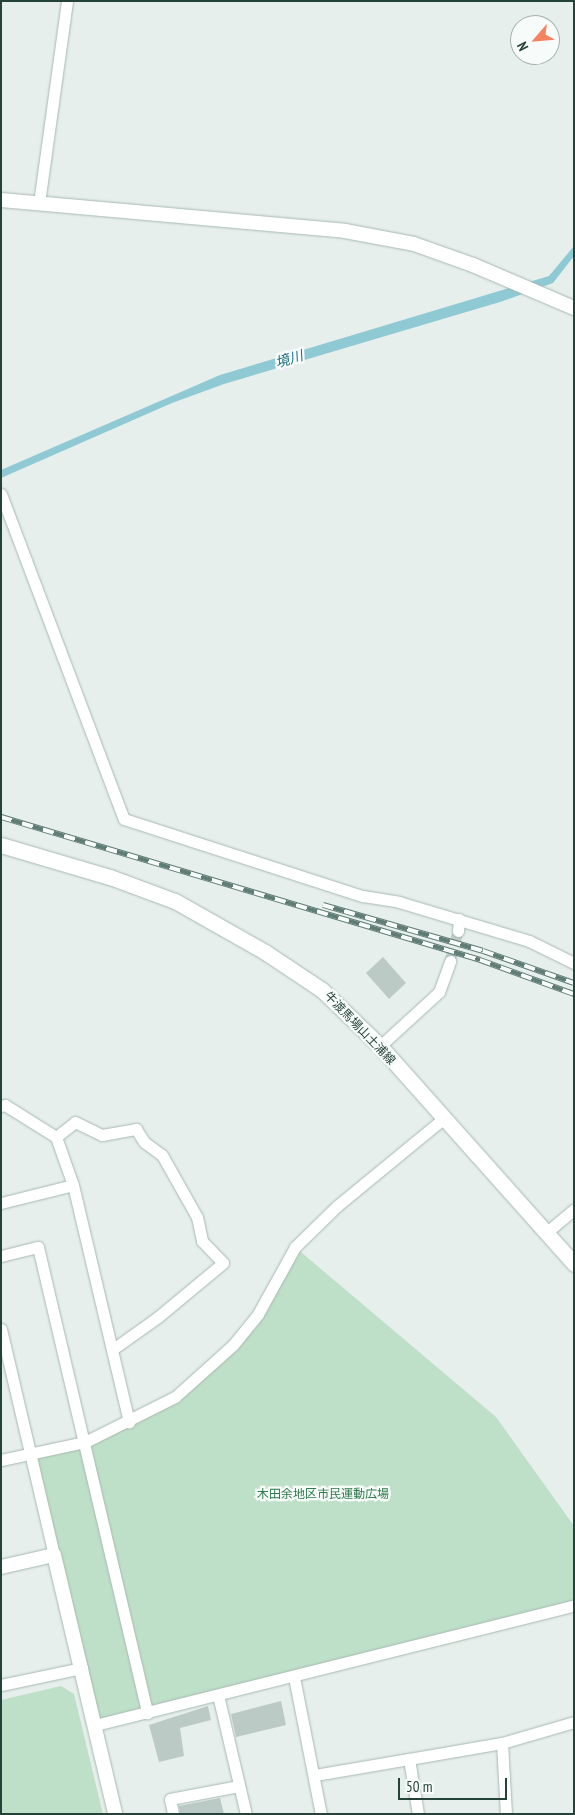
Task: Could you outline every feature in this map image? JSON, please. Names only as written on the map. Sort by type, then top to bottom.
[{"type":"main road","name":"牛渡馬場山土浦線","points":[[1,845],[110,878],[175,901],[265,952],[315,984],[380,1046],[574,1264]]},
{"type":"street","points":[[39,203],[66,1]]},
{"type":"street","points":[[1,200],[345,230],[414,244],[574,308]]},
{"type":"street","points":[[1,494],[124,819],[363,896],[399,902],[459,918],[529,941],[574,963]]},
{"type":"street","points":[[458,931],[459,918]]},
{"type":"street","points":[[380,1046],[439,992],[450,961]]},
{"type":"street","points":[[3,1104],[56,1137],[73,1185],[129,1422]]},
{"type":"street","points":[[1,1460],[85,1442],[129,1422],[175,1396],[233,1346],[258,1314],[295,1247],[337,1206],[444,1118]]},
{"type":"street","points":[[56,1137],[75,1122],[102,1135],[136,1129],[144,1142],[162,1155],[197,1217],[202,1241],[223,1263],[158,1317],[113,1349]]},
{"type":"street","points":[[1,1203],[73,1185]]},
{"type":"street","points":[[547,1232],[574,1209]]},
{"type":"street","points":[[1,1256],[38,1248],[85,1442],[146,1713]]},
{"type":"street","points":[[1,1329],[5,1364],[31,1453],[115,1814]]},
{"type":"street","points":[[1,1567],[54,1555]]},
{"type":"street","points":[[94,1725],[218,1696],[574,1606]]},
{"type":"street","points":[[1,1685],[82,1668]]},
{"type":"street","points":[[294,1677],[315,1775],[321,1814]]},
{"type":"street","points":[[218,1696],[246,1814]]},
{"type":"street","points":[[315,1775],[502,1743],[574,1722]]},
{"type":"street","points":[[502,1743],[506,1814]]},
{"type":"street","points":[[409,1759],[418,1814]]},
{"type":"street","points":[[173,1814],[170,1799],[239,1786]]},
{"type":"green space","name":"木田余地区市民運動広場","points":[[295,1247],[496,1417],[574,1526],[574,1606],[95,1725],[31,1453],[85,1442],[175,1397],[233,1345]]},
{"type":"green space","points":[[61,1686],[74,1694],[103,1814],[1,1814],[1,1700]]},
{"type":"water","name":"境川","points":[[574,246],[574,256],[553,283],[500,302],[224,384],[172,403],[1,478],[1,470],[220,375],[549,276]]},
{"type":"building","points":[[383,957],[406,983],[389,999],[366,973]]},
{"type":"building","points":[[281,1701],[286,1725],[236,1737],[231,1714]]},
{"type":"building","points":[[208,1706],[211,1720],[180,1728],[184,1756],[159,1762],[149,1725]]},
{"type":"building","points":[[220,1798],[224,1814],[180,1814],[179,1806]]},
{"type":"tunnel","points":[[450,961],[458,931]]},
{"type":"railway","points":[[1,817],[480,960],[574,994]]},
{"type":"railway","points":[[323,905],[483,951],[574,983]]}]
